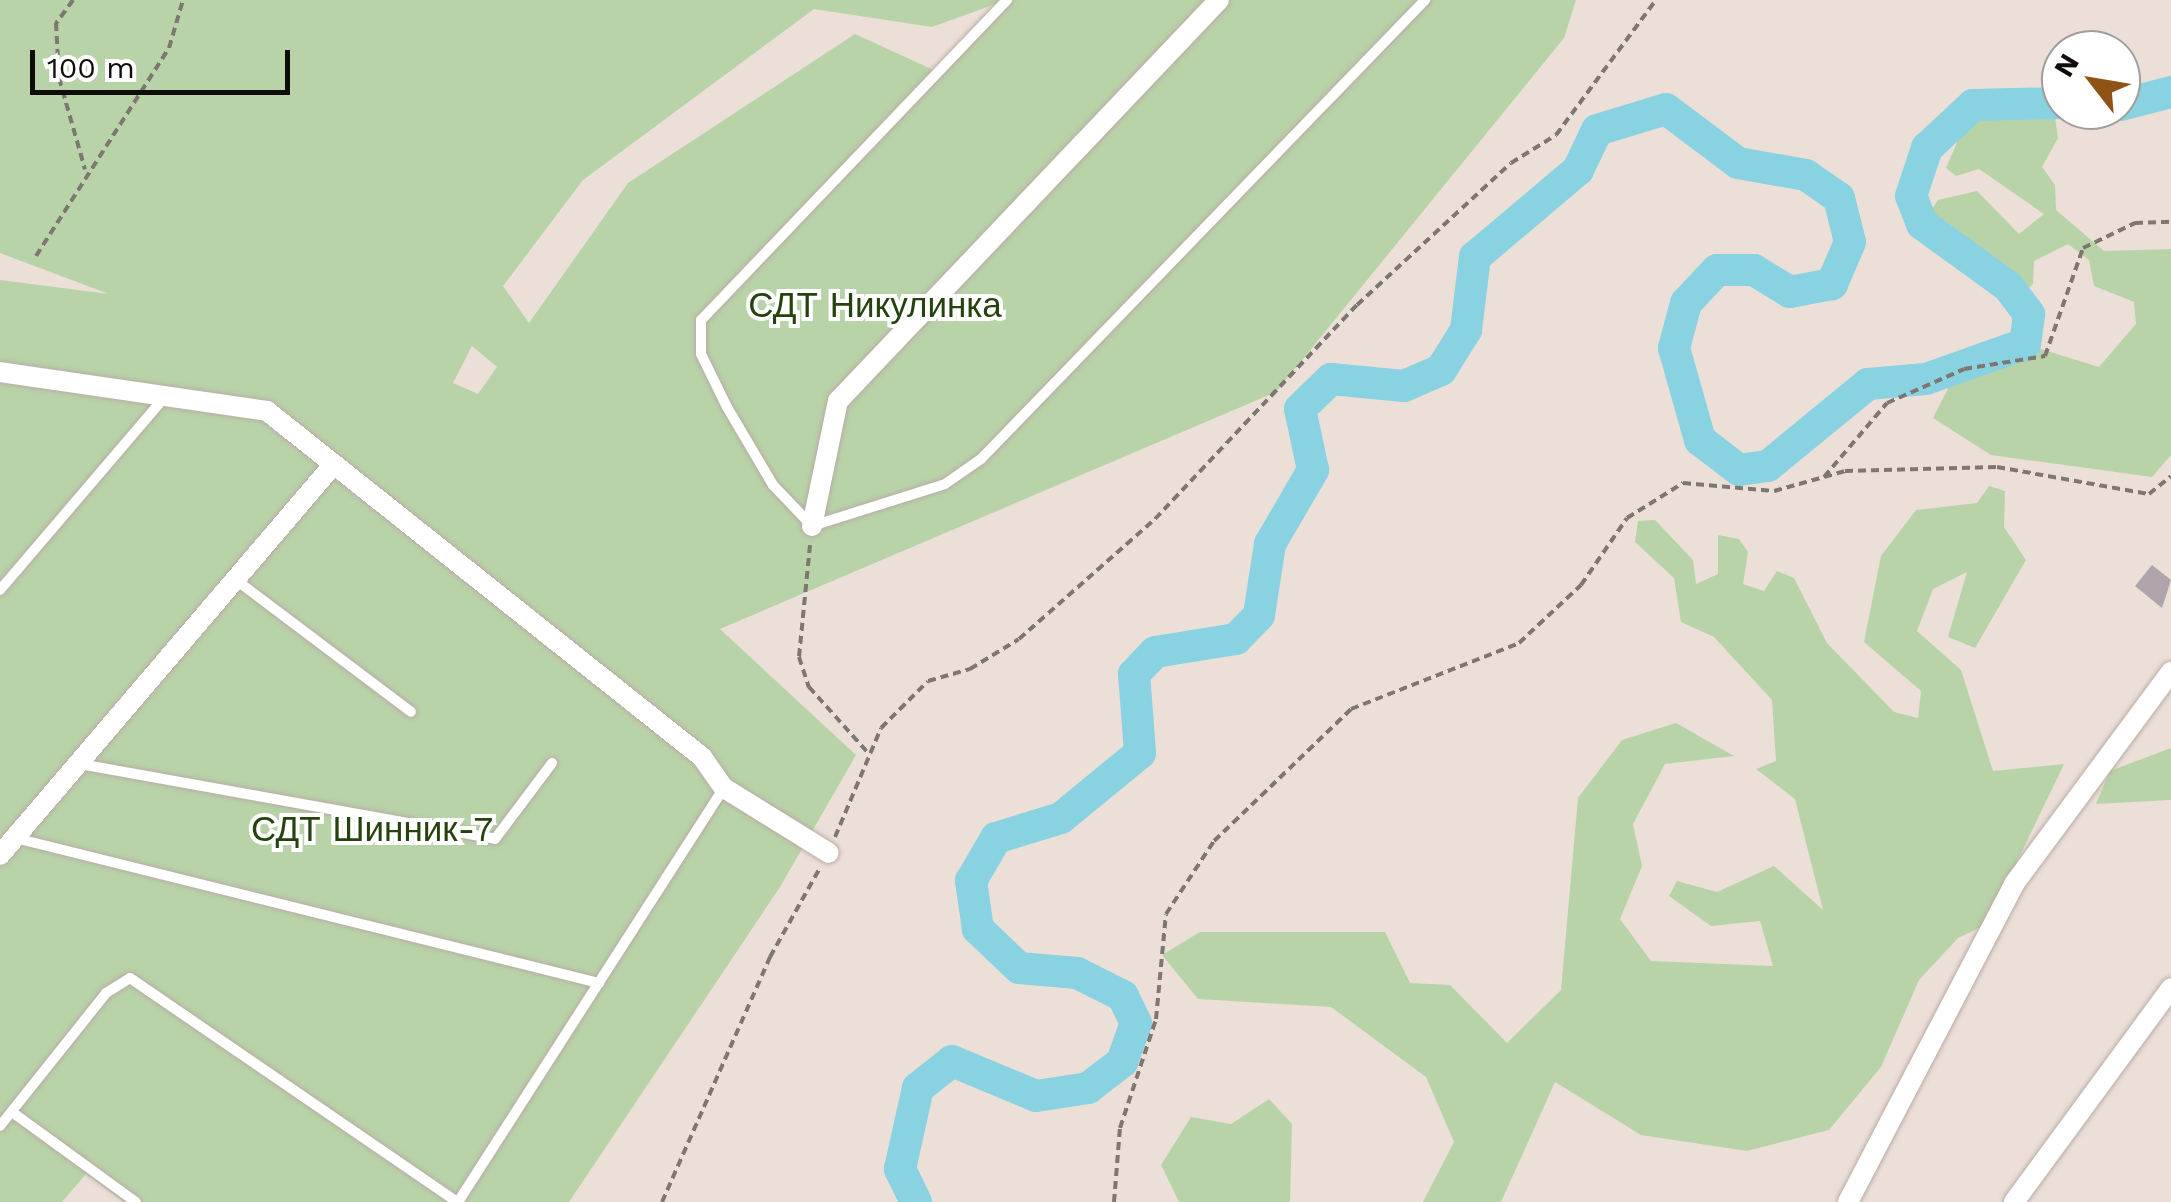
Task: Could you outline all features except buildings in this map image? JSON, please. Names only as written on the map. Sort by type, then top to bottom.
[{"type":"street","points":[[812,526],[838,400],[1219,0]]},
{"type":"street","points":[[0,372],[268,411],[702,757],[724,788],[829,853]]},
{"type":"street","points":[[0,855],[334,464]]},
{"type":"street","points":[[1848,1202],[2014,884],[2171,672]]},
{"type":"street","points":[[2014,1202],[2171,988]]},
{"type":"lane","points":[[1007,0],[701,320],[701,354],[728,407],[773,484],[812,526],[945,484],[982,459],[1425,0]]},
{"type":"lane","points":[[0,590],[168,394]]},
{"type":"lane","points":[[236,580],[411,712]]},
{"type":"lane","points":[[79,764],[495,839],[552,763]]},
{"type":"lane","points":[[0,1126],[106,993],[130,978],[458,1202],[724,788]]},
{"type":"lane","points":[[15,838],[599,983]]},
{"type":"lane","points":[[12,1112],[136,1202]]},
{"type":"path","points":[[73,0],[56,24],[58,78],[85,169]]},
{"type":"path","points":[[36,256],[65,220],[85,169],[169,48],[183,0]]},
{"type":"path","points":[[662,1202],[770,957],[829,853],[882,728],[928,681],[970,670],[1019,639],[1214,462],[1357,305],[1511,164],[1556,135],[1656,0]]},
{"type":"path","points":[[1824,477],[1888,403],[1964,369],[2045,356],[2058,301],[2082,248],[2101,235],[2171,222]]},
{"type":"path","points":[[1114,1202],[1120,1128],[1156,1019],[1166,914],[1214,841],[1351,709],[1519,643],[1582,586],[1626,518],[1683,484],[1774,491],[1824,477],[1997,467],[2149,494],[2171,476]]},
{"type":"path","points":[[812,526],[799,657],[809,687],[870,755]]},
{"type":"green space","points":[[0,0],[1576,0],[1564,38],[1276,392],[720,629],[856,755],[780,887],[569,1202],[124,1202],[86,1174],[62,1202],[0,1202],[0,280],[109,294],[0,253]],"holes":[[[1001,2],[940,73],[855,34],[628,183],[529,323],[503,286],[583,180],[814,9],[932,27]],[[472,346],[497,367],[478,394],[453,383]]]},
{"type":"green space","points":[[2041,102],[2041,130],[2057,130],[2058,138],[2042,167],[2055,185],[2056,210],[2104,251],[2171,249],[2171,455],[2152,477],[1991,455],[1933,418],[1962,361],[2025,344],[2099,367],[2136,324],[2134,302],[2094,286],[2089,260],[2068,244],[2034,261],[2033,284],[2018,298],[1922,224],[1938,200],[1977,191],[2019,234],[2044,214],[1979,169],[1956,176],[1946,168],[1973,105]]},
{"type":"green space","points":[[1989,486],[2005,491],[2004,527],[2026,560],[1975,648],[1948,637],[1967,572],[1933,589],[1917,631],[1961,670],[1993,771],[2064,764],[1987,924],[1958,938],[1919,980],[1881,1067],[1829,1130],[1747,1151],[1641,1135],[1555,1082],[1501,1202],[1423,1202],[1454,1142],[1426,1077],[1331,1007],[1198,999],[1162,955],[1200,932],[1385,932],[1410,983],[1450,985],[1507,1043],[1561,990],[1578,798],[1622,740],[1676,723],[1734,756],[1665,764],[1633,824],[1642,866],[1620,919],[1651,961],[1773,966],[1760,921],[1711,926],[1669,896],[1677,881],[1717,892],[1774,866],[1823,910],[1795,799],[1756,769],[1776,761],[1772,700],[1714,637],[1681,622],[1674,578],[1635,542],[1638,521],[1655,520],[1693,560],[1696,584],[1718,574],[1718,535],[1739,539],[1748,552],[1743,584],[1764,591],[1777,571],[1794,578],[1827,643],[1894,712],[1918,718],[1921,691],[1864,642],[1881,556],[1916,510],[1977,503]]},
{"type":"green space","points":[[2171,748],[2171,800],[2096,804],[2110,771]]},
{"type":"green space","points":[[1269,1099],[1292,1124],[1290,1202],[1179,1202],[1161,1165],[1191,1117],[1231,1124]]},
{"type":"waterway","points":[[2141,100],[2171,92]]},
{"type":"waterway","points":[[916,1202],[900,1169],[918,1088],[952,1061],[1036,1096],[1088,1088],[1122,1062],[1136,1023],[1123,996],[1077,973],[1019,968],[978,929],[971,881],[996,838],[1061,818],[1140,753],[1134,674],[1155,652],[1236,639],[1259,615],[1270,544],[1313,470],[1300,409],[1331,379],[1404,386],[1441,370],[1466,330],[1475,257],[1578,170],[1597,130],[1666,109],[1738,163],[1806,175],[1839,198],[1850,242],[1832,284],[1790,292],[1754,270],[1717,270],[1686,303],[1674,348],[1700,440],[1739,470],[1768,466],[1868,384],[1926,379],[2025,344],[2029,314],[2009,287],[1922,224],[1911,196],[1927,148],[1973,105],[2041,103]]},
{"type":"park label","name":"СДТ Никулинка","points":[[875,305]]},
{"type":"park label","name":"СДТ Шинник-7","points":[[372,829]]}]
